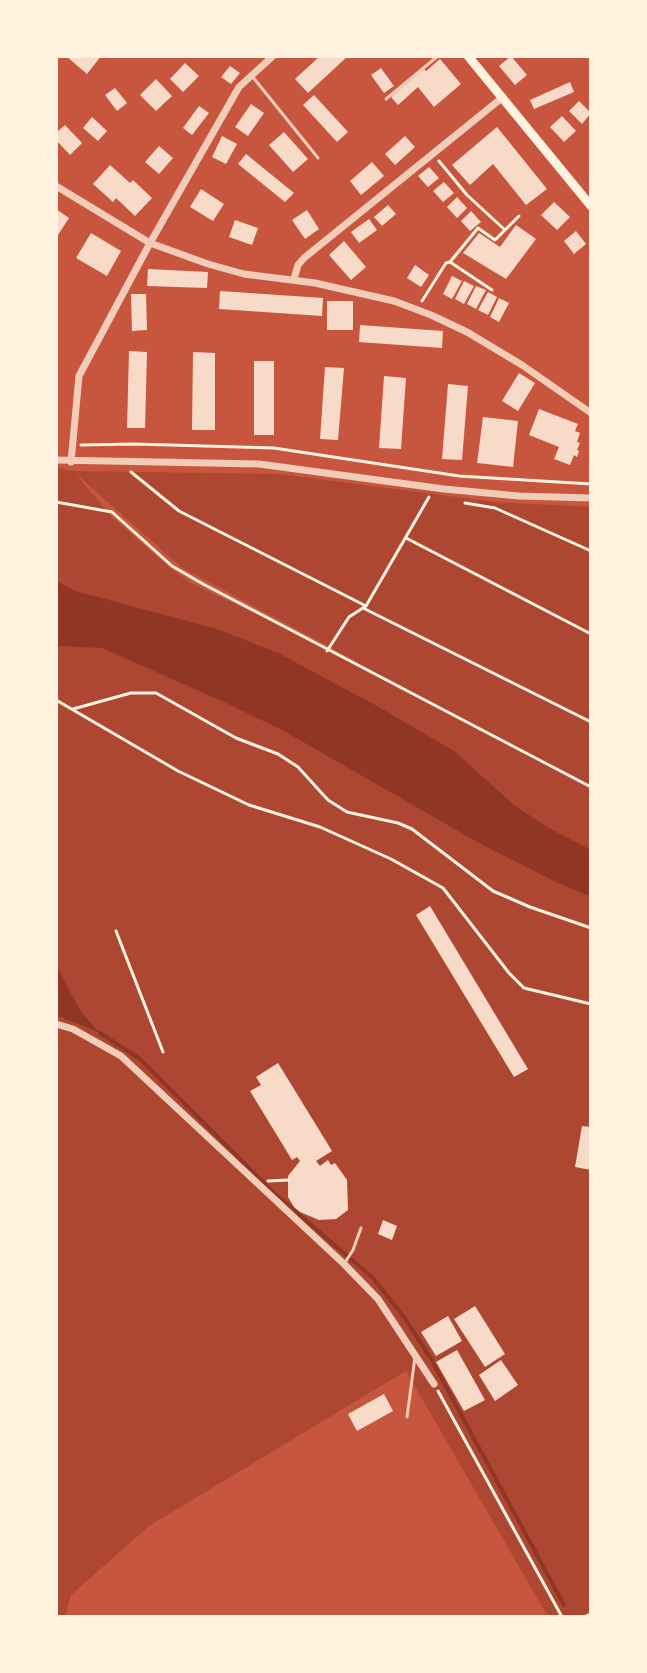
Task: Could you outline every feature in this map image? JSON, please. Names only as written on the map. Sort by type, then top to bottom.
[{"type":"main road","points":[[468,56],[591,206]]},
{"type":"street","points":[[71,462],[79,376],[239,87],[273,56]]},
{"type":"street","points":[[294,279],[298,265],[304,258],[503,97]]},
{"type":"street","points":[[56,186],[150,243],[244,274],[294,279],[394,301],[431,315],[467,332],[522,365],[591,413]]},
{"type":"street","points":[[56,460],[259,464],[444,489],[519,496],[591,498]]},
{"type":"street","points":[[56,1024],[73,1029],[121,1056],[344,1264],[378,1299],[434,1384]]},
{"type":"lane","points":[[386,99],[438,56]]},
{"type":"lane","points":[[252,76],[318,158]]},
{"type":"lane","points":[[344,1264],[361,1228]]},
{"type":"lane","points":[[407,1417],[416,1355]]},
{"type":"path","points":[[433,154],[467,195],[505,230]]},
{"type":"path","points":[[427,293],[446,263],[478,228],[495,240],[519,216]]},
{"type":"path","points":[[450,262],[492,290]]},
{"type":"path","points":[[73,446],[135,444],[274,448],[459,476],[591,484]]},
{"type":"path","points":[[124,463],[129,471],[179,511],[591,722]]},
{"type":"path","points":[[327,651],[349,617],[365,607],[429,497]]},
{"type":"path","points":[[455,501],[495,508],[591,551]]},
{"type":"path","points":[[56,502],[112,512],[172,566],[327,651],[591,787]]},
{"type":"path","points":[[406,538],[591,634]]},
{"type":"path","points":[[73,709],[131,693],[156,693],[236,738],[278,754],[298,767],[328,800],[347,812],[412,829],[493,891],[591,928]]},
{"type":"path","points":[[56,700],[178,771],[249,805],[320,827],[391,859],[443,888],[524,988],[591,1004]]},
{"type":"path","points":[[116,931],[163,1052]]},
{"type":"path","points":[[269,1180],[288,1180]]},
{"type":"path","points":[[434,1384],[562,1617]]},
{"type":"path","points":[[584,1617],[591,1614]]},
{"type":"shaded area","points":[[56,467],[72,471],[280,474],[495,502],[591,507],[591,1617],[548,1617],[406,1371],[149,1526],[71,1595],[65,1617],[56,1617]],"holes":[[[74,472],[181,567],[367,667],[193,584],[112,517]]]},
{"type":"shaded area","points":[[56,581],[75,591],[217,629],[278,653],[454,751],[514,805],[591,850],[591,897],[479,843],[284,731],[224,702],[102,648],[56,646]]},
{"type":"shaded area","points":[[56,965],[81,1012],[100,1033],[56,1015]]},
{"type":"building","points":[[66,56],[101,56],[87,74]]},
{"type":"building","points":[[320,56],[348,56],[308,93],[295,79]]},
{"type":"building","points":[[511,56],[527,75],[515,85],[499,66]]},
{"type":"building","points":[[440,59],[461,84],[434,107],[418,87],[398,105],[391,97]]},
{"type":"building","points":[[185,63],[199,76],[183,92],[170,79]]},
{"type":"building","points":[[230,66],[240,73],[231,84],[221,77]]},
{"type":"building","points":[[381,68],[394,86],[384,93],[371,75]]},
{"type":"building","points":[[156,79],[172,96],[156,111],[140,95]]},
{"type":"building","points":[[570,82],[574,92],[534,109],[530,100]]},
{"type":"building","points":[[115,88],[127,103],[117,111],[105,95]]},
{"type":"building","points":[[314,95],[348,132],[337,142],[303,105]]},
{"type":"building","points":[[579,101],[591,113],[582,124],[569,111]]},
{"type":"building","points":[[251,104],[264,113],[248,136],[235,127]]},
{"type":"building","points":[[199,106],[209,113],[192,135],[183,128]]},
{"type":"building","points":[[562,116],[576,131],[564,142],[550,127]]},
{"type":"building","points":[[92,117],[107,131],[98,141],[83,128]]},
{"type":"building","points":[[65,125],[82,143],[70,155],[56,140],[56,133]]},
{"type":"building","points":[[497,127],[547,189],[526,205],[493,164],[470,185],[452,165]]},
{"type":"building","points":[[284,132],[308,159],[293,172],[269,145]]},
{"type":"building","points":[[222,136],[237,144],[226,164],[212,157]]},
{"type":"building","points":[[405,136],[415,147],[395,165],[385,154]]},
{"type":"building","points":[[159,146],[173,158],[159,174],[145,162]]},
{"type":"building","points":[[246,154],[294,193],[285,202],[238,164]]},
{"type":"building","points":[[372,162],[384,176],[361,195],[350,181]]},
{"type":"building","points":[[110,165],[130,183],[133,180],[152,198],[135,216],[116,198],[113,202],[93,184]]},
{"type":"building","points":[[429,167],[439,178],[428,187],[418,176]]},
{"type":"building","points":[[444,182],[454,193],[443,202],[433,191]]},
{"type":"building","points":[[201,189],[224,204],[213,221],[190,207]]},
{"type":"building","points":[[457,197],[467,208],[457,218],[447,207]]},
{"type":"building","points":[[554,202],[570,217],[557,230],[541,215]]},
{"type":"building","points":[[388,205],[396,214],[382,226],[374,217]]},
{"type":"building","points":[[56,209],[69,218],[56,238]]},
{"type":"building","points":[[307,210],[319,229],[305,239],[292,220]]},
{"type":"building","points":[[471,211],[481,222],[470,231],[461,221]]},
{"type":"building","points":[[369,219],[377,230],[359,243],[351,232]]},
{"type":"building","points":[[235,220],[258,228],[252,245],[229,237]]},
{"type":"building","points":[[516,225],[536,239],[506,279],[463,253],[479,233],[500,247]]},
{"type":"building","points":[[576,231],[586,244],[574,254],[564,241]]},
{"type":"building","points":[[91,233],[121,251],[107,276],[76,258]]},
{"type":"building","points":[[344,241],[366,267],[351,280],[329,255]]},
{"type":"building","points":[[415,265],[429,275],[421,287],[407,278]]},
{"type":"building","points":[[148,269],[208,272],[207,288],[147,286]]},
{"type":"building","points":[[452,276],[462,281],[452,299],[443,294]]},
{"type":"building","points":[[464,281],[474,286],[464,304],[455,299]]},
{"type":"building","points":[[476,286],[486,290],[476,309],[467,304]]},
{"type":"building","points":[[220,291],[323,298],[322,316],[219,309]]},
{"type":"building","points":[[488,292],[497,297],[488,315],[478,310]]},
{"type":"building","points":[[131,294],[146,294],[147,330],[132,331]]},
{"type":"building","points":[[499,298],[509,303],[499,322],[490,317]]},
{"type":"building","points":[[327,301],[353,301],[353,330],[327,330]]},
{"type":"building","points":[[360,325],[443,331],[442,348],[359,342]]},
{"type":"building","points":[[129,351],[147,352],[145,428],[127,428]]},
{"type":"building","points":[[193,352],[215,353],[215,430],[192,430]]},
{"type":"building","points":[[254,361],[274,361],[274,435],[254,435]]},
{"type":"building","points":[[325,367],[344,368],[338,440],[320,439]]},
{"type":"building","points":[[519,373],[535,383],[518,411],[502,401]]},
{"type":"building","points":[[384,376],[406,378],[401,449],[379,448]]},
{"type":"building","points":[[448,384],[468,386],[462,460],[442,459]]},
{"type":"building","points":[[539,409],[578,424],[575,431],[580,433],[577,442],[580,443],[579,451],[570,465],[554,459],[559,447],[529,435]]},
{"type":"building","points":[[483,417],[518,421],[513,467],[477,463]]},
{"type":"building","points":[[430,906],[528,1069],[514,1077],[416,915]]},
{"type":"building","points":[[278,1063],[332,1151],[316,1161],[320,1166],[328,1160],[331,1165],[335,1163],[347,1180],[348,1210],[336,1219],[319,1220],[300,1212],[288,1197],[288,1176],[300,1161],[297,1157],[292,1160],[250,1091],[261,1085],[256,1077]]},
{"type":"building","points":[[582,1126],[591,1127],[591,1170],[575,1167]]},
{"type":"building","points":[[383,1220],[397,1226],[392,1240],[378,1234]]},
{"type":"building","points":[[475,1306],[505,1354],[485,1367],[454,1319]]},
{"type":"building","points":[[448,1316],[462,1341],[436,1356],[421,1332]]},
{"type":"building","points":[[457,1350],[485,1400],[464,1411],[436,1362]]},
{"type":"building","points":[[501,1360],[518,1385],[495,1401],[479,1375]]},
{"type":"building","points":[[384,1394],[393,1411],[357,1431],[348,1414]]},
{"type":"waterway","points":[[100,1033],[140,1059],[274,1193],[373,1278],[404,1317],[431,1359],[564,1605]]}]
